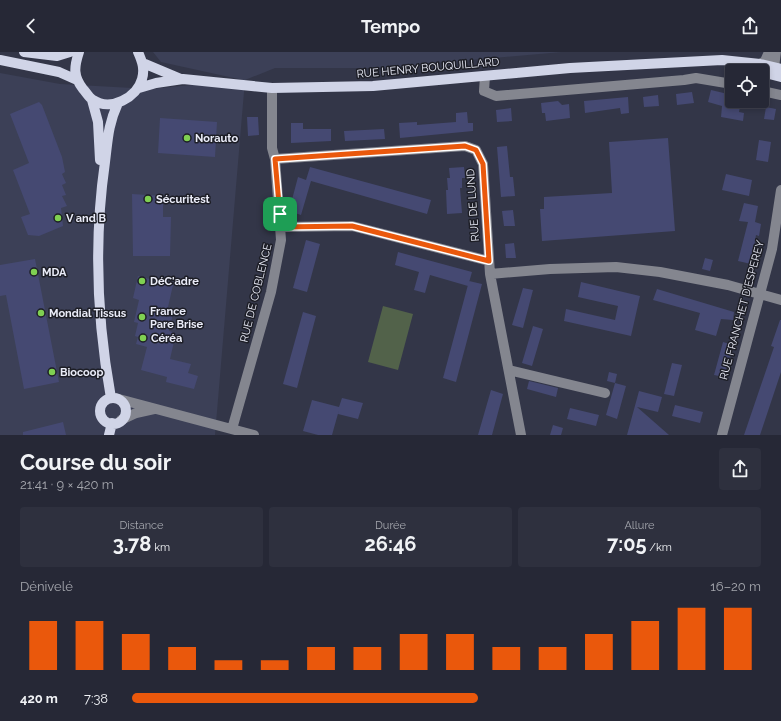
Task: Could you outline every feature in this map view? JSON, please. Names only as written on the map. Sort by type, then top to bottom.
[{"type":"main road","points":[[24,52],[57,56],[70,52]]},
{"type":"main road","points":[[79,52],[75,63],[75,74],[77,80],[92,100],[98,122],[101,186]]},
{"type":"main road","points":[[92,100],[107,104],[118,103],[124,101],[139,88],[143,78],[143,63],[138,52]]},
{"type":"main road","points":[[0,60],[59,72],[77,80]]},
{"type":"main road","name":"RUE HENRY BOUQUILLARD","points":[[139,88],[156,83],[183,79],[272,88],[373,86],[570,68],[722,60],[738,64]]},
{"type":"main road","name":"RUE HENRY BOUQUILLARD","points":[[698,61],[725,65]]},
{"type":"main road","name":"RUE HENRY BOUQUILLARD","points":[[143,63],[183,79]]},
{"type":"main road","name":"RUE HENRY BOUQUILLARD","points":[[720,64],[778,68]]},
{"type":"main road","name":"RUE HENRY BOUQUILLARD","points":[[769,73],[781,77]]},
{"type":"main road","points":[[109,435],[125,413],[124,405],[113,398],[103,358],[99,231],[101,186],[107,132],[118,103]]},
{"type":"main road","points":[[113,398],[104,402],[100,409],[104,420],[117,422]]},
{"type":"street","points":[[763,64],[769,52]]},
{"type":"street","points":[[776,52],[778,68]]},
{"type":"street","points":[[484,76],[484,91],[496,96],[696,78],[725,83]]},
{"type":"street","name":"RUE DE COBLENCE","points":[[232,429],[271,292],[281,240],[275,159],[272,148],[272,88]]},
{"type":"street","points":[[769,92],[781,95]]},
{"type":"street","name":"RUE DE LUND","points":[[275,159],[465,146],[476,150],[483,164],[490,274],[521,435]]},
{"type":"street","name":"RUE FRANCHET D'ESPEREY","points":[[722,435],[772,249],[781,190]]},
{"type":"street","points":[[281,227],[352,226],[489,261]]},
{"type":"street","points":[[490,274],[550,269],[616,267],[660,272],[760,293],[781,300]]},
{"type":"street","points":[[509,370],[605,393]]},
{"type":"street","points":[[113,398],[254,435]]},
{"type":"street","points":[[117,422],[136,413],[156,409]]},
{"type":"shaded area","points":[[153,52],[562,52],[381,68],[275,68],[245,80],[215,435],[0,435],[0,73],[60,84],[150,89],[243,80],[161,62]]},
{"type":"green space","points":[[383,306],[413,314],[398,370],[368,362]]},
{"type":"building","points":[[711,90],[725,93],[725,108],[740,108],[739,112],[744,113],[743,121],[721,117],[722,106],[708,102]]},
{"type":"building","points":[[692,92],[694,103],[677,105],[676,94]]},
{"type":"building","points":[[658,95],[659,106],[644,107],[643,97]]},
{"type":"building","points":[[628,97],[629,113],[621,114],[620,108],[585,113],[584,101]]},
{"type":"building","points":[[558,101],[562,105],[569,104],[570,118],[546,121],[545,113],[542,113],[541,103]]},
{"type":"building","points":[[39,102],[42,105],[62,157],[65,172],[62,174],[66,183],[62,185],[66,195],[62,196],[67,206],[61,208],[63,226],[39,236],[28,235],[21,217],[30,214],[13,170],[29,163],[10,114]]},
{"type":"building","points":[[511,108],[512,121],[497,122],[496,110]]},
{"type":"building","points":[[766,108],[776,109],[774,120],[764,119]]},
{"type":"building","points":[[467,112],[468,123],[473,123],[473,131],[400,138],[399,123],[417,122],[417,125],[456,122],[456,113]]},
{"type":"building","points":[[247,117],[258,117],[259,135],[248,136]]},
{"type":"building","name":"Norauto","points":[[160,118],[217,122],[215,157],[158,153]]},
{"type":"building","points":[[291,123],[303,123],[303,129],[331,129],[331,141],[291,143]]},
{"type":"building","points":[[384,129],[385,139],[345,141],[344,131]]},
{"type":"building","points":[[668,138],[675,231],[542,241],[540,209],[544,209],[544,197],[612,193],[609,142]]},
{"type":"building","points":[[759,140],[771,142],[768,162],[756,160]]},
{"type":"building","points":[[507,146],[510,177],[513,177],[515,196],[501,197],[497,147]]},
{"type":"building","points":[[310,167],[431,200],[427,214],[311,181],[301,215],[289,211],[298,177],[306,180]]},
{"type":"building","points":[[464,167],[465,178],[462,178],[462,188],[460,188],[462,213],[447,214],[446,190],[448,190],[447,178],[450,178],[449,168]]},
{"type":"building","points":[[726,174],[752,180],[749,196],[722,190]]},
{"type":"building","points":[[132,194],[163,196],[163,217],[171,217],[170,256],[133,256]]},
{"type":"building","points":[[744,203],[758,206],[755,222],[761,224],[759,236],[756,235],[751,264],[738,261],[748,222],[739,221]]},
{"type":"building","points":[[513,210],[515,226],[504,226],[502,211]]},
{"type":"building","points":[[306,240],[320,244],[307,292],[293,288]]},
{"type":"building","points":[[514,243],[516,258],[506,258],[505,244]]},
{"type":"building","points":[[398,252],[472,272],[468,286],[430,275],[425,293],[414,290],[419,272],[395,265]]},
{"type":"building","points":[[705,258],[713,260],[710,271],[702,269]]},
{"type":"building","points":[[35,259],[59,382],[24,389],[6,295],[0,296],[0,265]]},
{"type":"building","points":[[138,276],[173,285],[168,307],[174,309],[169,331],[176,333],[170,359],[191,364],[188,373],[198,376],[194,389],[166,382],[167,377],[141,370],[147,347],[136,344],[138,337],[135,336],[138,323],[134,322],[139,300],[133,298]]},
{"type":"building","points":[[469,281],[482,284],[456,382],[443,378]]},
{"type":"building","points":[[581,282],[640,296],[631,336],[564,321],[566,309],[615,320],[618,306],[578,297]]},
{"type":"building","points":[[523,288],[533,290],[523,328],[512,325]]},
{"type":"building","points":[[657,289],[734,312],[733,320],[721,319],[716,336],[695,330],[700,313],[653,300]]},
{"type":"building","points":[[303,312],[316,316],[297,388],[283,384]]},
{"type":"building","points":[[780,320],[781,372],[760,435],[744,435],[774,347],[771,346]]},
{"type":"building","points":[[533,326],[543,329],[532,366],[522,363]]},
{"type":"building","points":[[723,342],[733,345],[724,377],[714,375]]},
{"type":"building","points":[[672,363],[682,365],[674,396],[664,394]]},
{"type":"building","points":[[609,372],[617,374],[615,383],[607,381]]},
{"type":"building","points":[[529,381],[558,388],[556,397],[527,389]]},
{"type":"building","points":[[615,383],[626,386],[617,419],[606,415]]},
{"type":"building","points":[[491,390],[503,394],[492,435],[478,435]]},
{"type":"building","points":[[639,391],[662,397],[658,412],[637,407],[669,435],[627,435]]},
{"type":"building","points":[[342,398],[363,403],[358,419],[338,414],[339,410],[332,435],[318,435],[303,431],[312,400],[339,407]]},
{"type":"building","points":[[675,405],[703,412],[700,423],[672,416]]},
{"type":"building","points":[[570,408],[599,415],[596,426],[567,419]]},
{"type":"building","points":[[63,422],[66,435],[23,435],[23,432]]},
{"type":"building","points":[[553,425],[563,428],[561,435],[550,435]]},
{"type":"place","name":"Norauto","points":[[187,138]]},
{"type":"place","name":"Sécuritest","points":[[148,199]]},
{"type":"place","name":"V and B","points":[[58,218]]},
{"type":"place","name":"MDA","points":[[34,272]]},
{"type":"place","name":"DéC'adre","points":[[142,281]]},
{"type":"place","name":"Mondial Tissus","points":[[41,313]]},
{"type":"place","name":"France Pare Brise","points":[[142,317]]},
{"type":"place","name":"Céréa","points":[[143,338]]},
{"type":"place","name":"Biocoop","points":[[52,372]]},
{"type":"route","points":[[465,146],[476,150],[483,164],[489,261],[352,226],[281,227],[280,214],[275,159],[465,146]]}]
